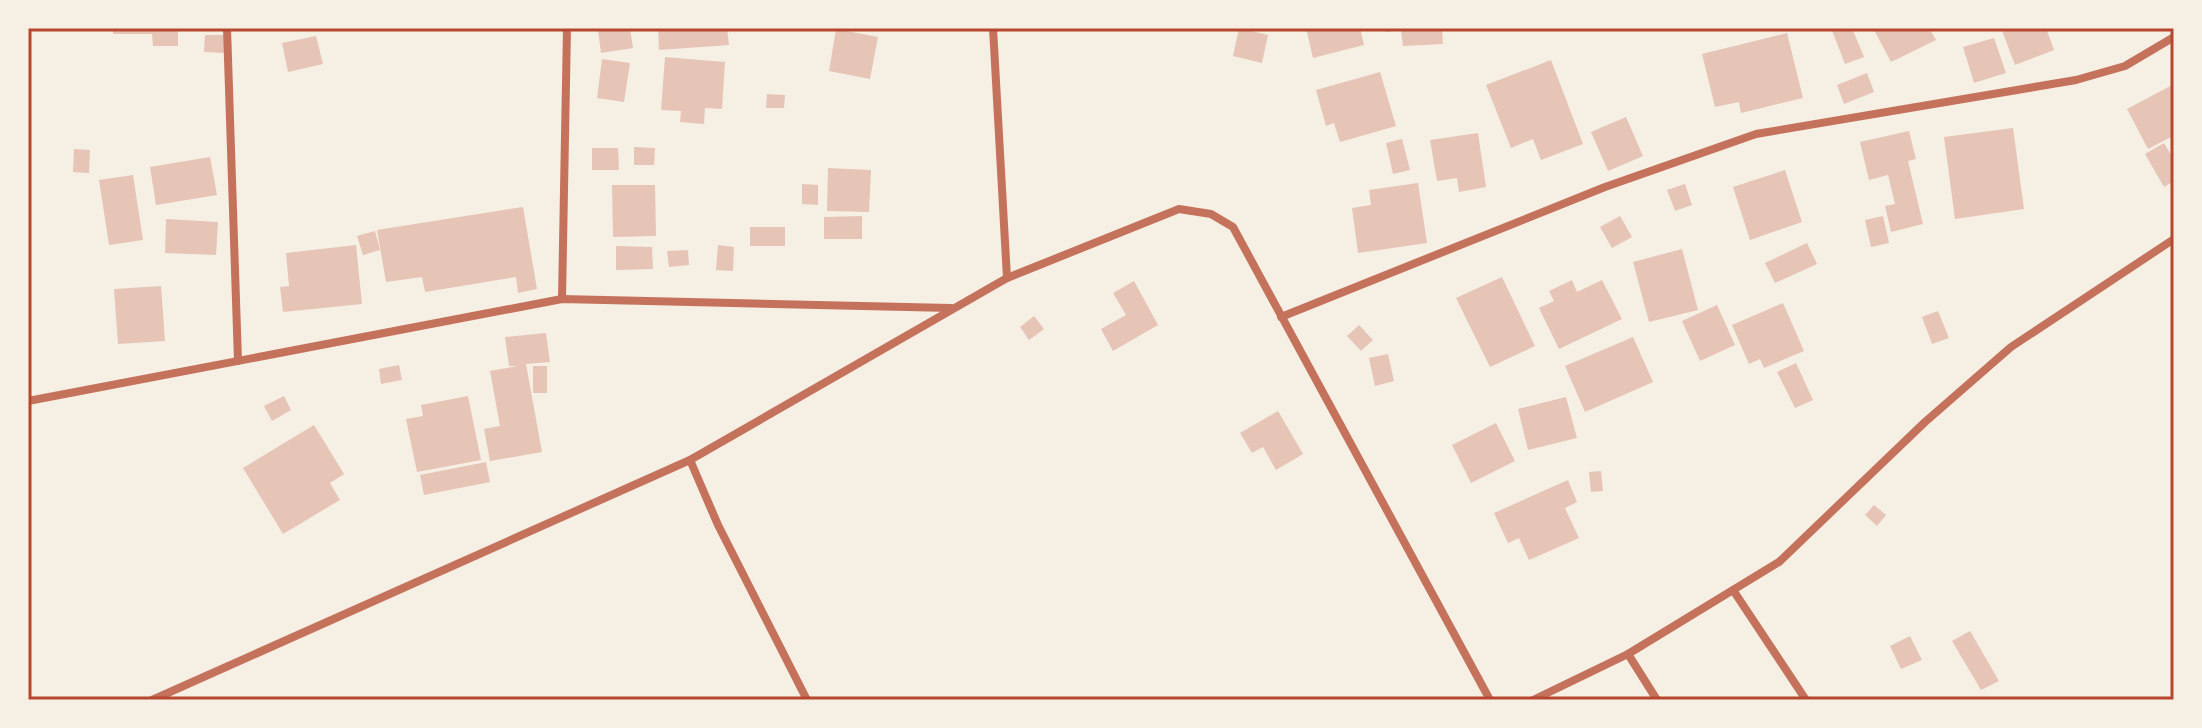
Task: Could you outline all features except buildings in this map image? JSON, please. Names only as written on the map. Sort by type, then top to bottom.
[{"type":"street","points":[[227,28],[238,361]]},
{"type":"street","points":[[562,299],[567,28]]},
{"type":"street","points":[[993,28],[1007,278]]},
{"type":"street","points":[[1281,317],[1605,187],[1756,134],[2076,80],[2125,66],[2174,37]]},
{"type":"street","points":[[152,700],[690,460],[1007,278],[1163,213],[1194,209],[1233,227],[1490,700]]},
{"type":"street","points":[[1533,700],[1628,654],[1779,562],[1925,422],[2011,347],[2174,239]]},
{"type":"street","points":[[28,401],[562,299],[951,308]]},
{"type":"street","points":[[690,460],[718,525],[807,700]]},
{"type":"street","points":[[1733,590],[1806,700]]},
{"type":"street","points":[[1628,654],[1657,700]]}]
